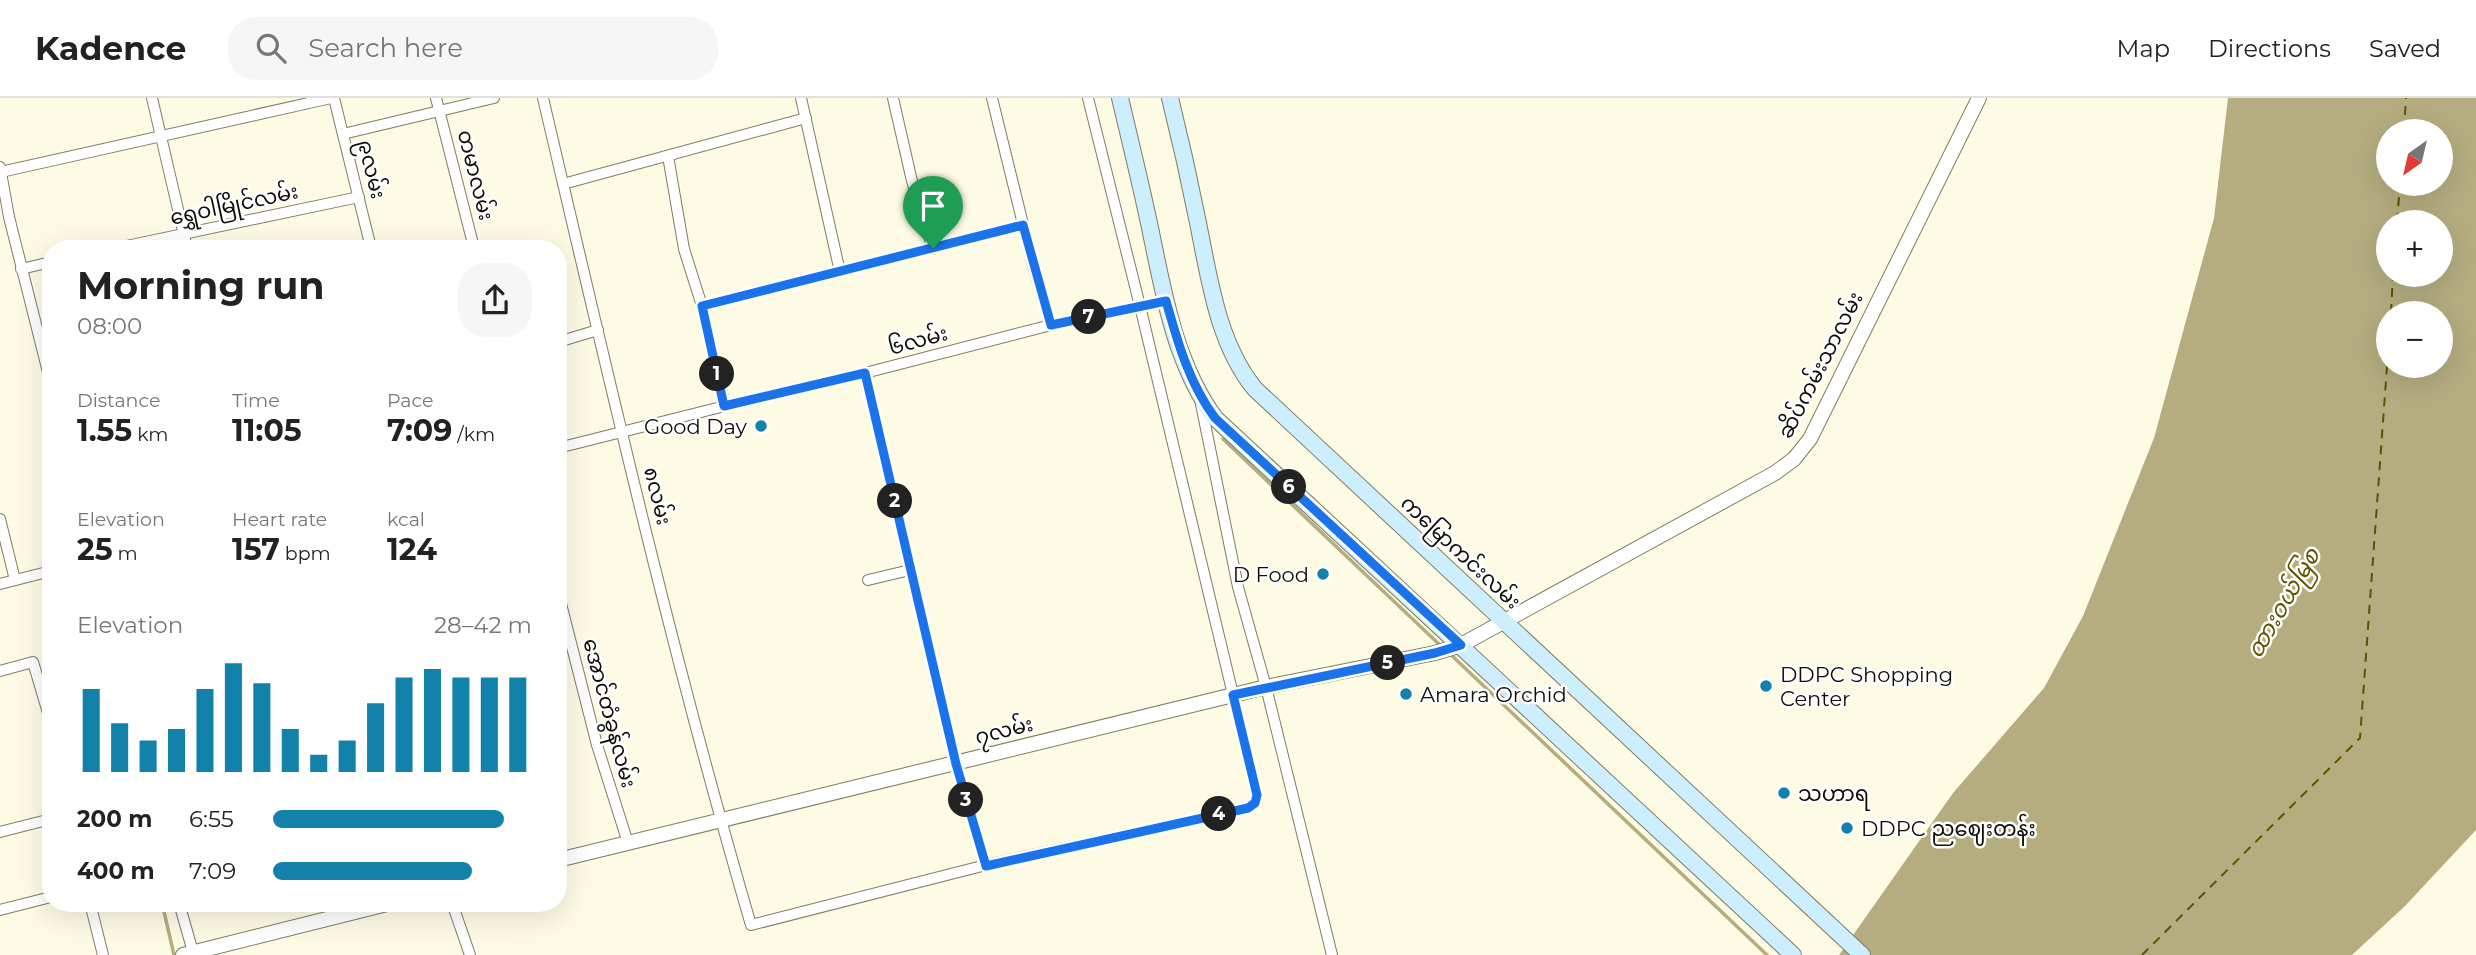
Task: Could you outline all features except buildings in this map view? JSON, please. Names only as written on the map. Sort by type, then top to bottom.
[{"type":"main road","points":[[1120,98],[1166,301],[1182,355],[1199,397],[1215,418],[1793,955]]},
{"type":"main road","name":"ကမြောကင်းလမ်း","points":[[1170,98],[1212,289],[1231,352],[1242,373],[1255,389],[1863,955]]},
{"type":"street","points":[[152,98],[185,240]]},
{"type":"street","points":[[42,344],[4,218],[1,170],[332,98]]},
{"type":"street","name":"၉လမ်း","points":[[332,98],[369,240]]},
{"type":"street","name":"တမာလမ်း","points":[[436,98],[472,240]]},
{"type":"street","points":[[343,134],[495,98]]},
{"type":"street","name":"၈လမ်း","points":[[543,98],[622,433],[721,821],[751,925],[986,866]]},
{"type":"street","points":[[801,98],[840,272]]},
{"type":"street","points":[[893,98],[912,181],[933,248]]},
{"type":"street","points":[[992,98],[1051,325]]},
{"type":"street","points":[[865,373],[890,471],[910,570],[956,764],[986,866],[1248,808],[1255,803],[1257,795],[1088,98]]},
{"type":"street","name":"ဆိပ်ကမ်းသာလမ်း","points":[[1461,645],[1775,473],[1794,459],[1810,439],[1979,98]]},
{"type":"street","points":[[563,184],[806,118]]},
{"type":"street","points":[[668,156],[684,249],[702,306],[724,406]]},
{"type":"street","name":"ရွှေဝါမြိုင်လမ်း","points":[[155,240],[359,197]]},
{"type":"street","points":[[702,306],[1023,225]]},
{"type":"street","points":[[21,269],[42,264]]},
{"type":"street","name":"၆လမ်း","points":[[567,446],[1051,325],[1166,301]]},
{"type":"street","points":[[567,339],[598,330]]},
{"type":"street","points":[[1199,397],[1238,587],[1266,687],[1332,955]]},
{"type":"street","points":[[0,519],[15,580]]},
{"type":"street","points":[[868,580],[910,570]]},
{"type":"street","points":[[0,584],[42,573]]},
{"type":"street","name":"အောင်တံခွန်လမ်း","points":[[567,628],[597,746],[628,843]]},
{"type":"street","name":"၇လမ်း","points":[[567,858],[1266,687],[1435,653],[1461,645]]},
{"type":"street","points":[[0,671],[33,662],[42,692]]},
{"type":"street","points":[[0,832],[42,820]]},
{"type":"street","points":[[0,910],[42,899]]},
{"type":"street","points":[[92,912],[103,955]]},
{"type":"street","points":[[181,912],[188,954],[355,912]]},
{"type":"street","points":[[455,912],[470,955]]},
{"type":"water","name":"ထားဝယ်မြစ","points":[[2228,98],[2476,98],[2476,830],[2405,906],[2352,955],[1839,955],[1953,793],[2044,688],[2083,616],[2154,438],[2214,218]]},
{"type":"waterway","points":[[1223,439],[1442,647]]},
{"type":"waterway","points":[[1448,652],[1767,955]]},
{"type":"waterway","points":[[164,912],[174,955]]},
{"type":"ferry route","points":[[2405,119],[2406,98]]},
{"type":"ferry route","points":[[2398,210],[2399,196]]},
{"type":"ferry route","points":[[2392,287],[2392,301]]},
{"type":"ferry route","points":[[2142,955],[2360,738],[2386,378]]},
{"type":"place","name":"Good Day","points":[[761,426]]},
{"type":"place","name":"D Food","points":[[1323,574]]},
{"type":"place","name":"DDPC Shopping Center","points":[[1766,686]]},
{"type":"place","name":"Amara Orchid","points":[[1406,694]]},
{"type":"place","name":"သဟာရ","points":[[1784,793]]},
{"type":"place","name":"DDPC ညဈေးတန်း","points":[[1847,828]]},
{"type":"route","points":[[1023,225],[1051,325],[1166,301],[1185,364],[1199,397],[1215,418],[1461,645],[1435,653],[1233,695],[1257,795],[1255,803],[1248,808],[986,866],[956,764],[908,562],[890,471],[865,373],[724,406],[702,306],[933,248],[1023,225]]}]
